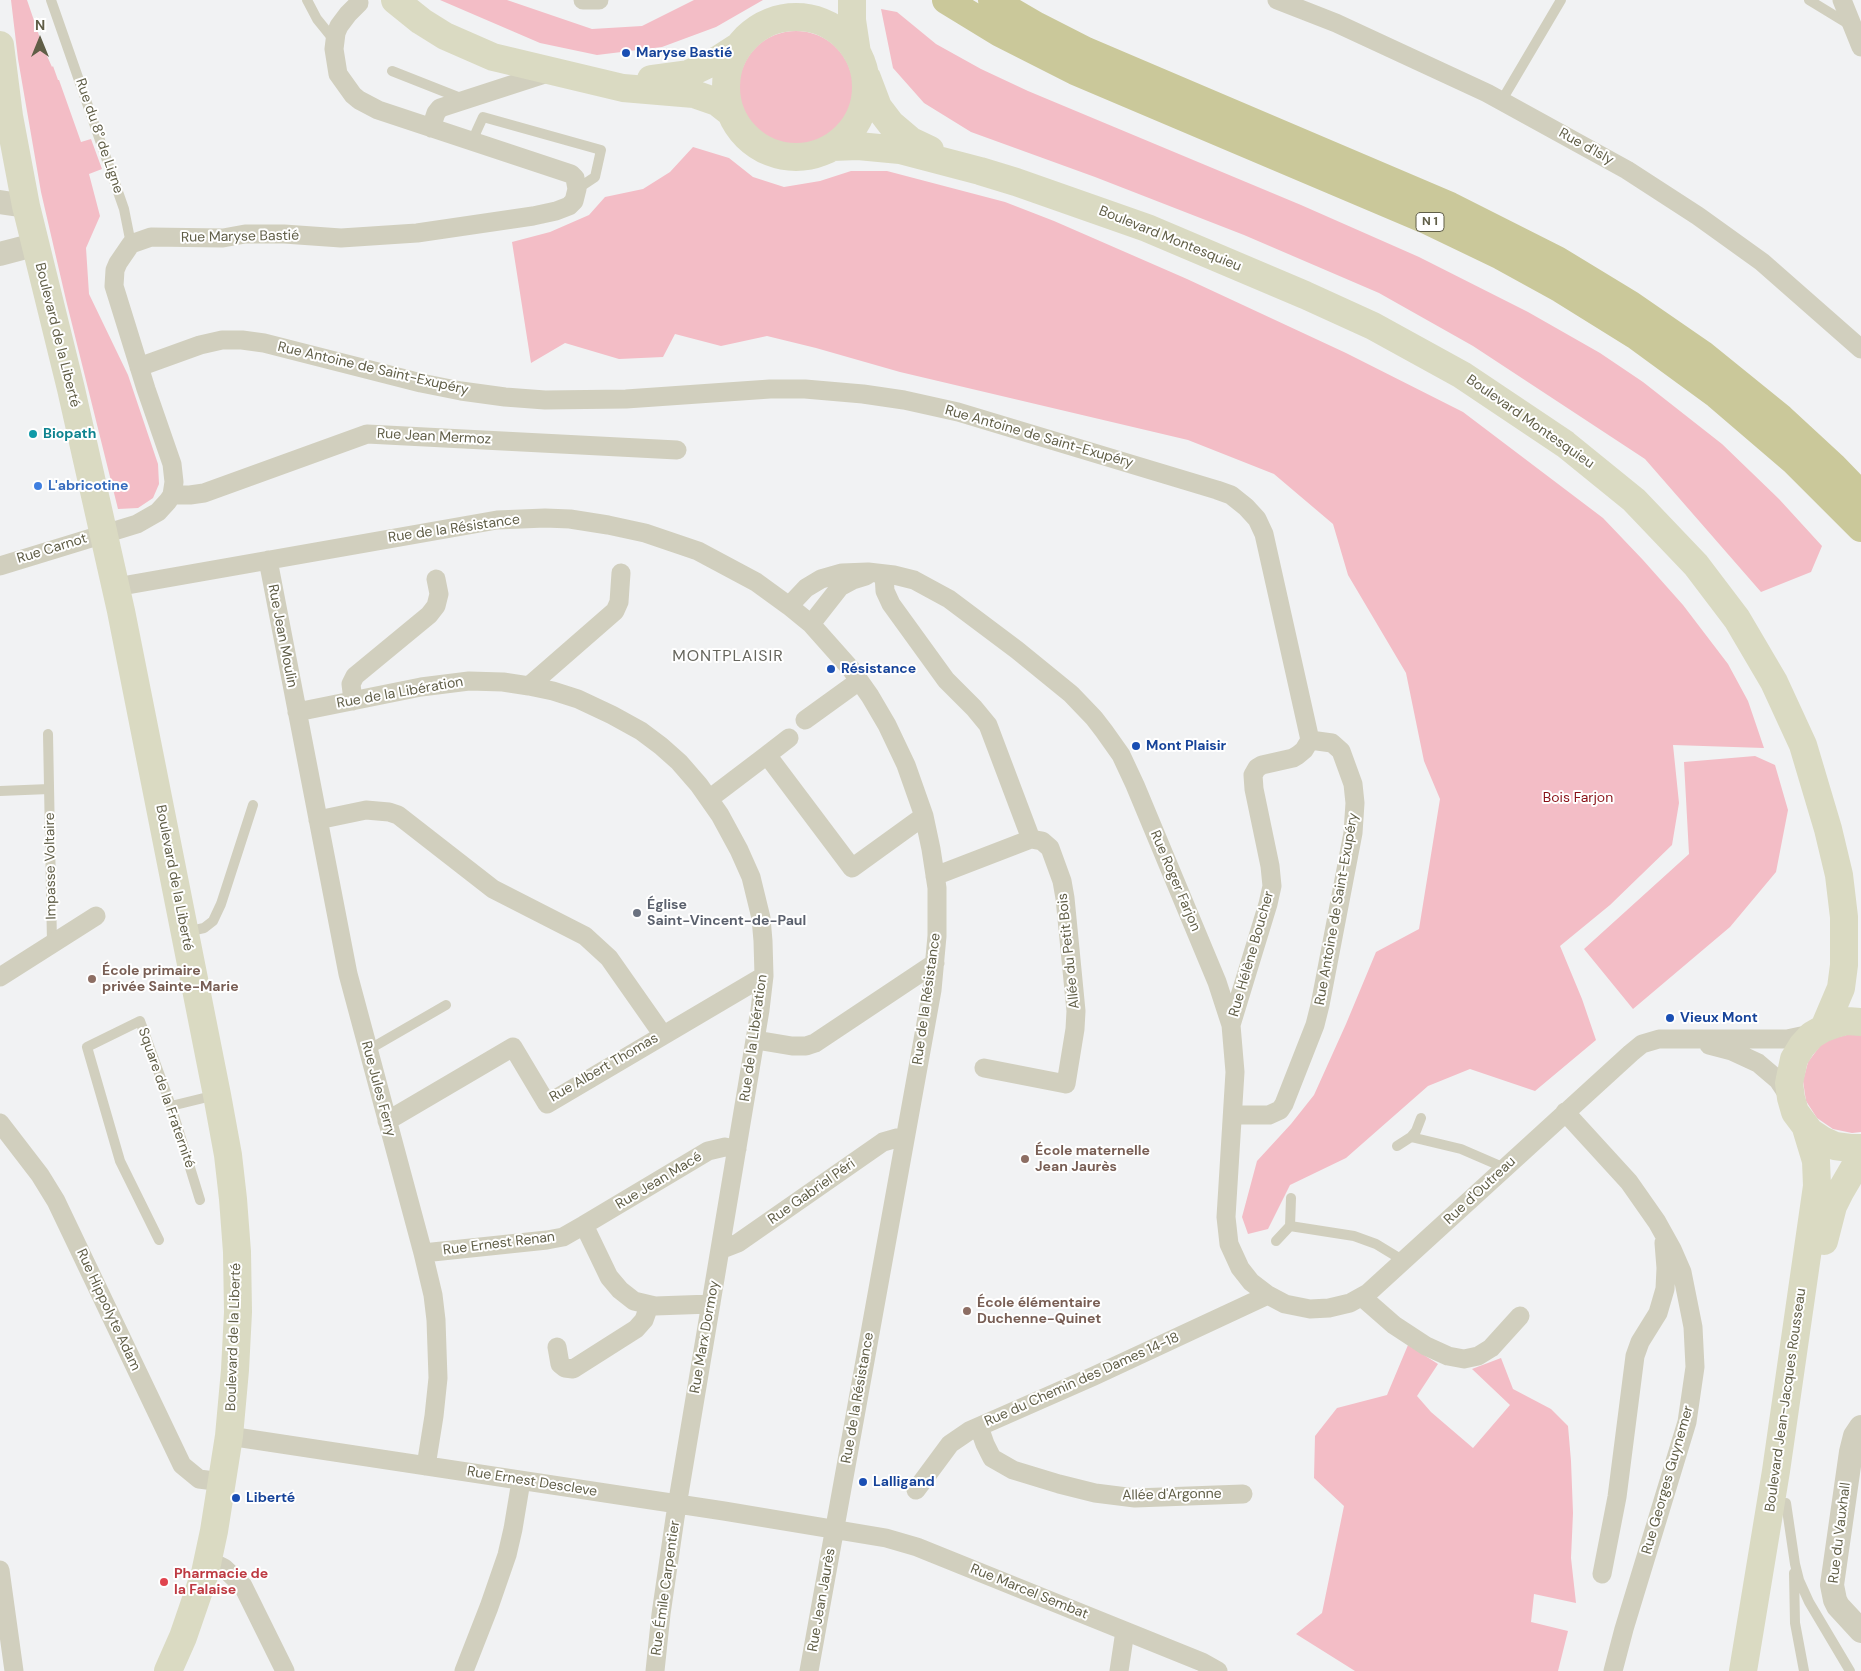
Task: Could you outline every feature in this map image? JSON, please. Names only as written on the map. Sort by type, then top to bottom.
[{"type":"highway","name":"N 1","points":[[946,0],[1008,36],[1075,71],[1424,219],[1485,247],[1549,282],[1628,330],[1717,395],[1794,461],[1861,528]]},
{"type":"highway","name":"N 1","points":[[992,0],[1036,26],[1086,51],[1443,203],[1505,232],[1557,260],[1616,295],[1702,354],[1781,418],[1821,454],[1861,495]]},
{"type":"main road","points":[[395,0],[428,26],[472,49],[512,62],[633,89],[694,94],[717,102],[731,113]]},
{"type":"main road","points":[[554,71],[632,78],[688,74],[708,65],[739,46],[760,27],[786,17],[816,0]]},
{"type":"main road","points":[[739,46],[730,61],[726,78],[726,96],[731,113],[739,128],[750,140],[774,154],[801,157],[817,154],[832,147],[849,133],[860,115],[866,94],[852,20],[852,0]]},
{"type":"main road","points":[[786,17],[814,19],[831,26],[846,38],[861,63]]},
{"type":"main road","points":[[0,45],[9,116],[13,204]]},
{"type":"main road","name":"Boulevard Montesquieu","points":[[861,63],[878,107],[901,134],[923,148],[980,171]]},
{"type":"main road","points":[[0,143],[6,163],[13,204]]},
{"type":"main road","name":"Boulevard Montesquieu","points":[[832,147],[851,145],[909,152],[980,171],[1088,206],[1156,232],[1258,274],[1373,326],[1462,374],[1580,455],[1634,500],[1673,539],[1719,594],[1747,634],[1774,682],[1796,729],[1815,781],[1838,875],[1844,917],[1861,979]]},
{"type":"main road","name":"Boulevard de la Liberté","points":[[13,204],[34,245],[71,389],[104,533],[185,932],[230,1169],[237,1252],[238,1312],[229,1436],[208,1560],[193,1609],[168,1671]]},
{"type":"main road","name":"Boulevard Montesquieu","points":[[1820,1030],[1841,988],[1844,965],[1844,917]]},
{"type":"main road","points":[[1861,1022],[1841,1022],[1820,1030],[1802,1046],[1794,1059],[1789,1078],[1790,1098],[1795,1112],[1806,1128],[1818,1138],[1831,1144],[1861,1148]]},
{"type":"main road","name":"Boulevard Jean-Jacques Rousseau","points":[[1743,1671],[1776,1471],[1817,1186],[1816,1160],[1806,1128]]},
{"type":"main road","name":"Boulevard Jean-Jacques Rousseau","points":[[1762,1671],[1803,1377],[1826,1231],[1829,1217],[1840,1192],[1861,1156]]},
{"type":"street","points":[[583,0],[599,0]]},
{"type":"street","name":"Rue d'Isly","points":[[1277,0],[1344,27],[1502,100],[1627,170],[1698,216],[1762,262],[1861,349]]},
{"type":"street","points":[[1842,0],[1861,47]]},
{"type":"street","points":[[359,3],[343,20],[334,40],[334,58],[338,74],[348,89],[359,100],[378,110],[571,174],[575,178],[577,189]]},
{"type":"street","points":[[431,128],[436,112],[440,108],[554,71]]},
{"type":"street","name":"Rue Maryse Bastié","points":[[131,244],[151,237],[223,238],[245,234],[284,234],[341,238],[452,229],[556,211],[574,202],[577,189]]},
{"type":"street","points":[[104,533],[130,527],[148,520],[165,506],[172,495],[174,476],[172,464],[114,286],[115,270],[118,262],[131,244]]},
{"type":"street","points":[[0,254],[34,245]]},
{"type":"street","name":"Rue Antoine de Saint-Exupéry","points":[[139,367],[200,345],[222,340],[242,340],[264,343],[421,383],[505,397],[545,400],[626,399],[770,389],[805,389],[863,394],[904,400],[950,410],[1217,490],[1231,496],[1246,507],[1264,534],[1310,740],[1332,743],[1341,751],[1353,784],[1355,803],[1353,833],[1315,1025],[1280,1110],[1270,1115],[1234,1115]]},
{"type":"street","name":"Rue Jean Mermoz","points":[[172,495],[190,496],[204,493],[367,434],[677,450]]},
{"type":"street","name":"Rue de la Résistance","points":[[116,587],[497,520],[534,518],[570,520],[608,525],[645,533],[698,552],[740,572],[789,606],[811,624],[859,681],[870,696],[894,739],[912,779],[924,816],[935,876],[938,922],[935,963],[835,1529]]},
{"type":"street","name":"Rue Carnot","points":[[2,564],[104,533]]},
{"type":"street","name":"Rue Jean Moulin","points":[[268,560],[297,712]]},
{"type":"street","name":"Rue Roger Farjon","points":[[789,606],[806,588],[830,576],[850,572],[884,574],[914,580],[949,599],[1017,650],[1071,694],[1094,718],[1121,755],[1217,982],[1231,1025],[1234,1054],[1234,1115],[1226,1217],[1227,1236],[1240,1268],[1251,1282],[1268,1295]]},
{"type":"street","points":[[529,686],[615,611],[619,602],[621,573]]},
{"type":"street","points":[[884,574],[885,591],[891,604],[946,680],[988,724],[1032,839],[935,876]]},
{"type":"street","name":"Rue Roger Farjon","points":[[811,624],[840,587],[860,578],[884,574]]},
{"type":"street","points":[[353,701],[351,684],[355,676],[429,615],[436,606],[439,594],[436,579]]},
{"type":"street","name":"Rue de la Libération","points":[[297,712],[444,683],[486,681],[529,686],[553,691],[583,701],[636,728],[679,762],[709,799],[733,838],[750,878],[758,904],[762,930],[764,976],[756,1040],[733,1171]]},
{"type":"street","points":[[805,720],[859,681]]},
{"type":"street","name":"Rue Jules Ferry","points":[[297,712],[348,974],[423,1253],[435,1308],[438,1358],[436,1404],[426,1466]]},
{"type":"street","points":[[709,799],[789,738]]},
{"type":"street","name":"Rue Hélène Boucher","points":[[1231,1025],[1272,886],[1253,775],[1257,768],[1298,755],[1304,750],[1310,740]]},
{"type":"street","points":[[767,755],[852,868],[924,816]]},
{"type":"street","points":[[318,820],[366,810],[389,812],[398,815],[493,889],[585,936],[609,958],[663,1034],[764,976]]},
{"type":"street","name":"Allée du Petit Bois","points":[[984,1068],[1066,1084],[1076,1011],[1065,898],[1060,873],[1052,852],[1046,844],[1032,839]]},
{"type":"street","points":[[0,977],[96,916]]},
{"type":"street","points":[[756,1040],[799,1047],[815,1043],[935,963]]},
{"type":"street","name":"Rue d'Outreau","points":[[1268,1295],[1285,1304],[1315,1310],[1343,1306],[1373,1289],[1565,1112],[1642,1044],[1659,1039],[1734,1038],[1777,1040],[1795,1038],[1820,1030]]},
{"type":"street","name":"Rue Albert Thomas","points":[[387,1120],[513,1047],[546,1104],[663,1034]]},
{"type":"street","name":"Rue d'Outreau","points":[[1681,1040],[1723,1048],[1758,1063],[1778,1080],[1790,1098]]},
{"type":"street","name":"Rue Georges Guynemer","points":[[1565,1112],[1630,1182],[1663,1231],[1680,1267],[1688,1296],[1694,1334],[1694,1378],[1685,1432],[1624,1629],[1613,1671]]},
{"type":"street","name":"Rue Hippolyte Adam","points":[[0,1124],[40,1175],[58,1206],[182,1465],[199,1478],[222,1482]]},
{"type":"street","name":"Rue Gabriel Péri","points":[[720,1250],[738,1244],[883,1142],[905,1137]]},
{"type":"street","name":"Rue Jean Macé","points":[[584,1225],[708,1151],[725,1147],[737,1149]]},
{"type":"street","name":"Rue Marx Dormoy","points":[[677,1504],[733,1171]]},
{"type":"street","points":[[584,1225],[605,1270],[615,1285],[634,1301],[649,1306],[711,1304]]},
{"type":"street","name":"Rue Ernest Renan","points":[[423,1253],[548,1240],[563,1237],[584,1225]]},
{"type":"street","name":"Rue Georges Guynemer","points":[[1602,1574],[1618,1490],[1636,1356],[1640,1342],[1658,1313],[1665,1288],[1666,1268],[1663,1231]]},
{"type":"street","name":"Rue du Chemin des Dames 14-18","points":[[916,1490],[950,1444],[979,1427],[1268,1295]]},
{"type":"street","points":[[1362,1296],[1394,1325],[1426,1346],[1448,1356],[1464,1359],[1478,1356],[1491,1348],[1520,1316]]},
{"type":"street","points":[[557,1347],[560,1364],[565,1368],[573,1369],[636,1329],[644,1320],[649,1306]]},
{"type":"street","name":"Allée d'Argonne","points":[[979,1427],[992,1458],[1013,1470],[1058,1484],[1095,1493],[1135,1498],[1243,1494]]},
{"type":"street","name":"Rue du Vauxhall","points":[[1861,1427],[1851,1452],[1832,1585],[1838,1606],[1861,1631]]},
{"type":"street","name":"Rue Ernest Descleve","points":[[229,1436],[835,1529]]},
{"type":"street","points":[[464,1671],[503,1567],[513,1529],[521,1481]]},
{"type":"street","name":"Rue Émile Carpentier","points":[[655,1671],[665,1581],[677,1504]]},
{"type":"street","name":"Rue Marcel Sembat","points":[[835,1529],[908,1543],[1125,1630],[1202,1662],[1218,1671]]},
{"type":"street","name":"Rue Jean Jaurès","points":[[809,1671],[835,1529]]},
{"type":"street","points":[[208,1560],[224,1568],[243,1586],[284,1671]]},
{"type":"street","points":[[0,1570],[14,1671]]},
{"type":"street","points":[[1119,1671],[1125,1630]]},
{"type":"lane","name":"Rue du 8° de Ligne","points":[[51,0],[124,210],[131,244]]},
{"type":"lane","points":[[307,0],[317,19],[334,40]]},
{"type":"lane","points":[[1502,100],[1562,0]]},
{"type":"lane","points":[[1809,0],[1853,27]]},
{"type":"lane","points":[[392,71],[464,100]]},
{"type":"lane","points":[[472,141],[483,117],[601,150],[595,177],[577,189]]},
{"type":"lane","name":"Impasse Voltaire","points":[[48,734],[52,943]]},
{"type":"lane","points":[[0,791],[49,789]]},
{"type":"lane","points":[[185,932],[204,928],[214,921],[253,805]]},
{"type":"lane","points":[[368,1050],[446,1005]]},
{"type":"lane","name":"Square de la Fraternité","points":[[158,1240],[120,1161],[87,1047],[140,1021],[171,1106],[200,1200]]},
{"type":"lane","points":[[171,1106],[217,1095]]},
{"type":"lane","points":[[1397,1146],[1416,1132],[1421,1118]]},
{"type":"lane","points":[[1411,1137],[1461,1149],[1505,1168]]},
{"type":"lane","points":[[1276,1240],[1290,1226],[1291,1198]]},
{"type":"lane","points":[[1290,1226],[1354,1236],[1376,1244],[1404,1261]]},
{"type":"lane","points":[[1786,1503],[1799,1580],[1809,1602],[1850,1671]]},
{"type":"lane","points":[[1795,1564],[1795,1623],[1804,1671]]},
{"type":"green space","points":[[11,0],[27,0],[43,47],[59,80],[81,142],[91,139],[102,169],[89,174],[100,216],[86,248],[89,294],[128,375],[158,464],[159,484],[153,498],[138,508],[118,509],[41,192],[18,59]]},
{"type":"green space","points":[[440,0],[507,0],[592,29],[642,26],[694,0],[763,0],[716,27],[662,47],[597,55],[540,43]]},
{"type":"green space","points":[[881,9],[897,12],[936,44],[981,69],[1028,91],[1301,205],[1419,257],[1528,312],[1600,353],[1643,382],[1722,444],[1779,499],[1822,546],[1811,572],[1761,592],[1645,459],[1473,346],[1379,293],[1244,235],[1095,177],[971,132],[924,103],[893,68]]},
{"type":"green space","points":[[796,31],[818,35],[836,48],[849,66],[853,88],[849,110],[836,128],[818,141],[796,145],[774,141],[756,128],[743,110],[739,88],[743,66],[756,48],[774,35]]},
{"type":"green space","name":"Bois Farjon","points":[[693,147],[729,158],[753,177],[784,187],[820,181],[851,171],[887,171],[1005,202],[1054,221],[1187,279],[1346,353],[1463,412],[1603,518],[1683,605],[1728,664],[1748,701],[1764,748],[1673,745],[1679,803],[1672,845],[1610,905],[1560,946],[1582,999],[1596,1040],[1535,1091],[1470,1069],[1428,1086],[1346,1158],[1290,1185],[1268,1229],[1248,1234],[1242,1217],[1257,1161],[1291,1124],[1314,1095],[1376,952],[1419,929],[1440,799],[1424,761],[1406,673],[1348,575],[1333,524],[1274,474],[1188,440],[900,372],[767,336],[721,346],[675,334],[663,357],[619,359],[565,343],[531,363],[512,242],[550,232],[589,215],[605,197],[643,189],[670,172]]},
{"type":"green space","points":[[1755,756],[1775,765],[1788,810],[1776,872],[1730,927],[1633,1009],[1584,949],[1689,854],[1684,762]]},
{"type":"green space","points":[[1850,1034],[1861,1035],[1861,1132],[1852,1133],[1833,1129],[1817,1118],[1806,1101],[1803,1081],[1808,1062],[1820,1046],[1831,1039]]},
{"type":"green space","points":[[1408,1345],[1438,1364],[1417,1396],[1431,1412],[1473,1448],[1510,1405],[1472,1369],[1501,1358],[1513,1389],[1551,1409],[1568,1426],[1573,1513],[1571,1558],[1576,1603],[1534,1594],[1531,1622],[1568,1631],[1558,1671],[1355,1671],[1296,1634],[1322,1613],[1344,1506],[1314,1478],[1315,1436],[1337,1408],[1387,1395]]},
{"type":"place","name":"Maryse Bastié","points":[[626,53]]},
{"type":"place","name":"Biopath","points":[[33,434]]},
{"type":"place","name":"L'abricotine","points":[[38,486]]},
{"type":"place","name":"Résistance","points":[[831,669]]},
{"type":"place","name":"Mont Plaisir","points":[[1136,746]]},
{"type":"place","name":"Église Saint-Vincent-de-Paul","points":[[637,913]]},
{"type":"place","name":"École primaire privée Sainte-Marie","points":[[92,979]]},
{"type":"place","name":"Vieux Mont","points":[[1670,1018]]},
{"type":"place","name":"École maternelle Jean Jaurès","points":[[1025,1159]]},
{"type":"place","name":"École élémentaire Duchenne-Quinet","points":[[967,1311]]},
{"type":"place","name":"Lalligand","points":[[863,1482]]},
{"type":"place","name":"Liberté","points":[[236,1498]]},
{"type":"place","name":"Pharmacie de la Falaise","points":[[164,1582]]},
{"type":"district","name":"MONTPLAISIR","points":[[728,657]]}]
